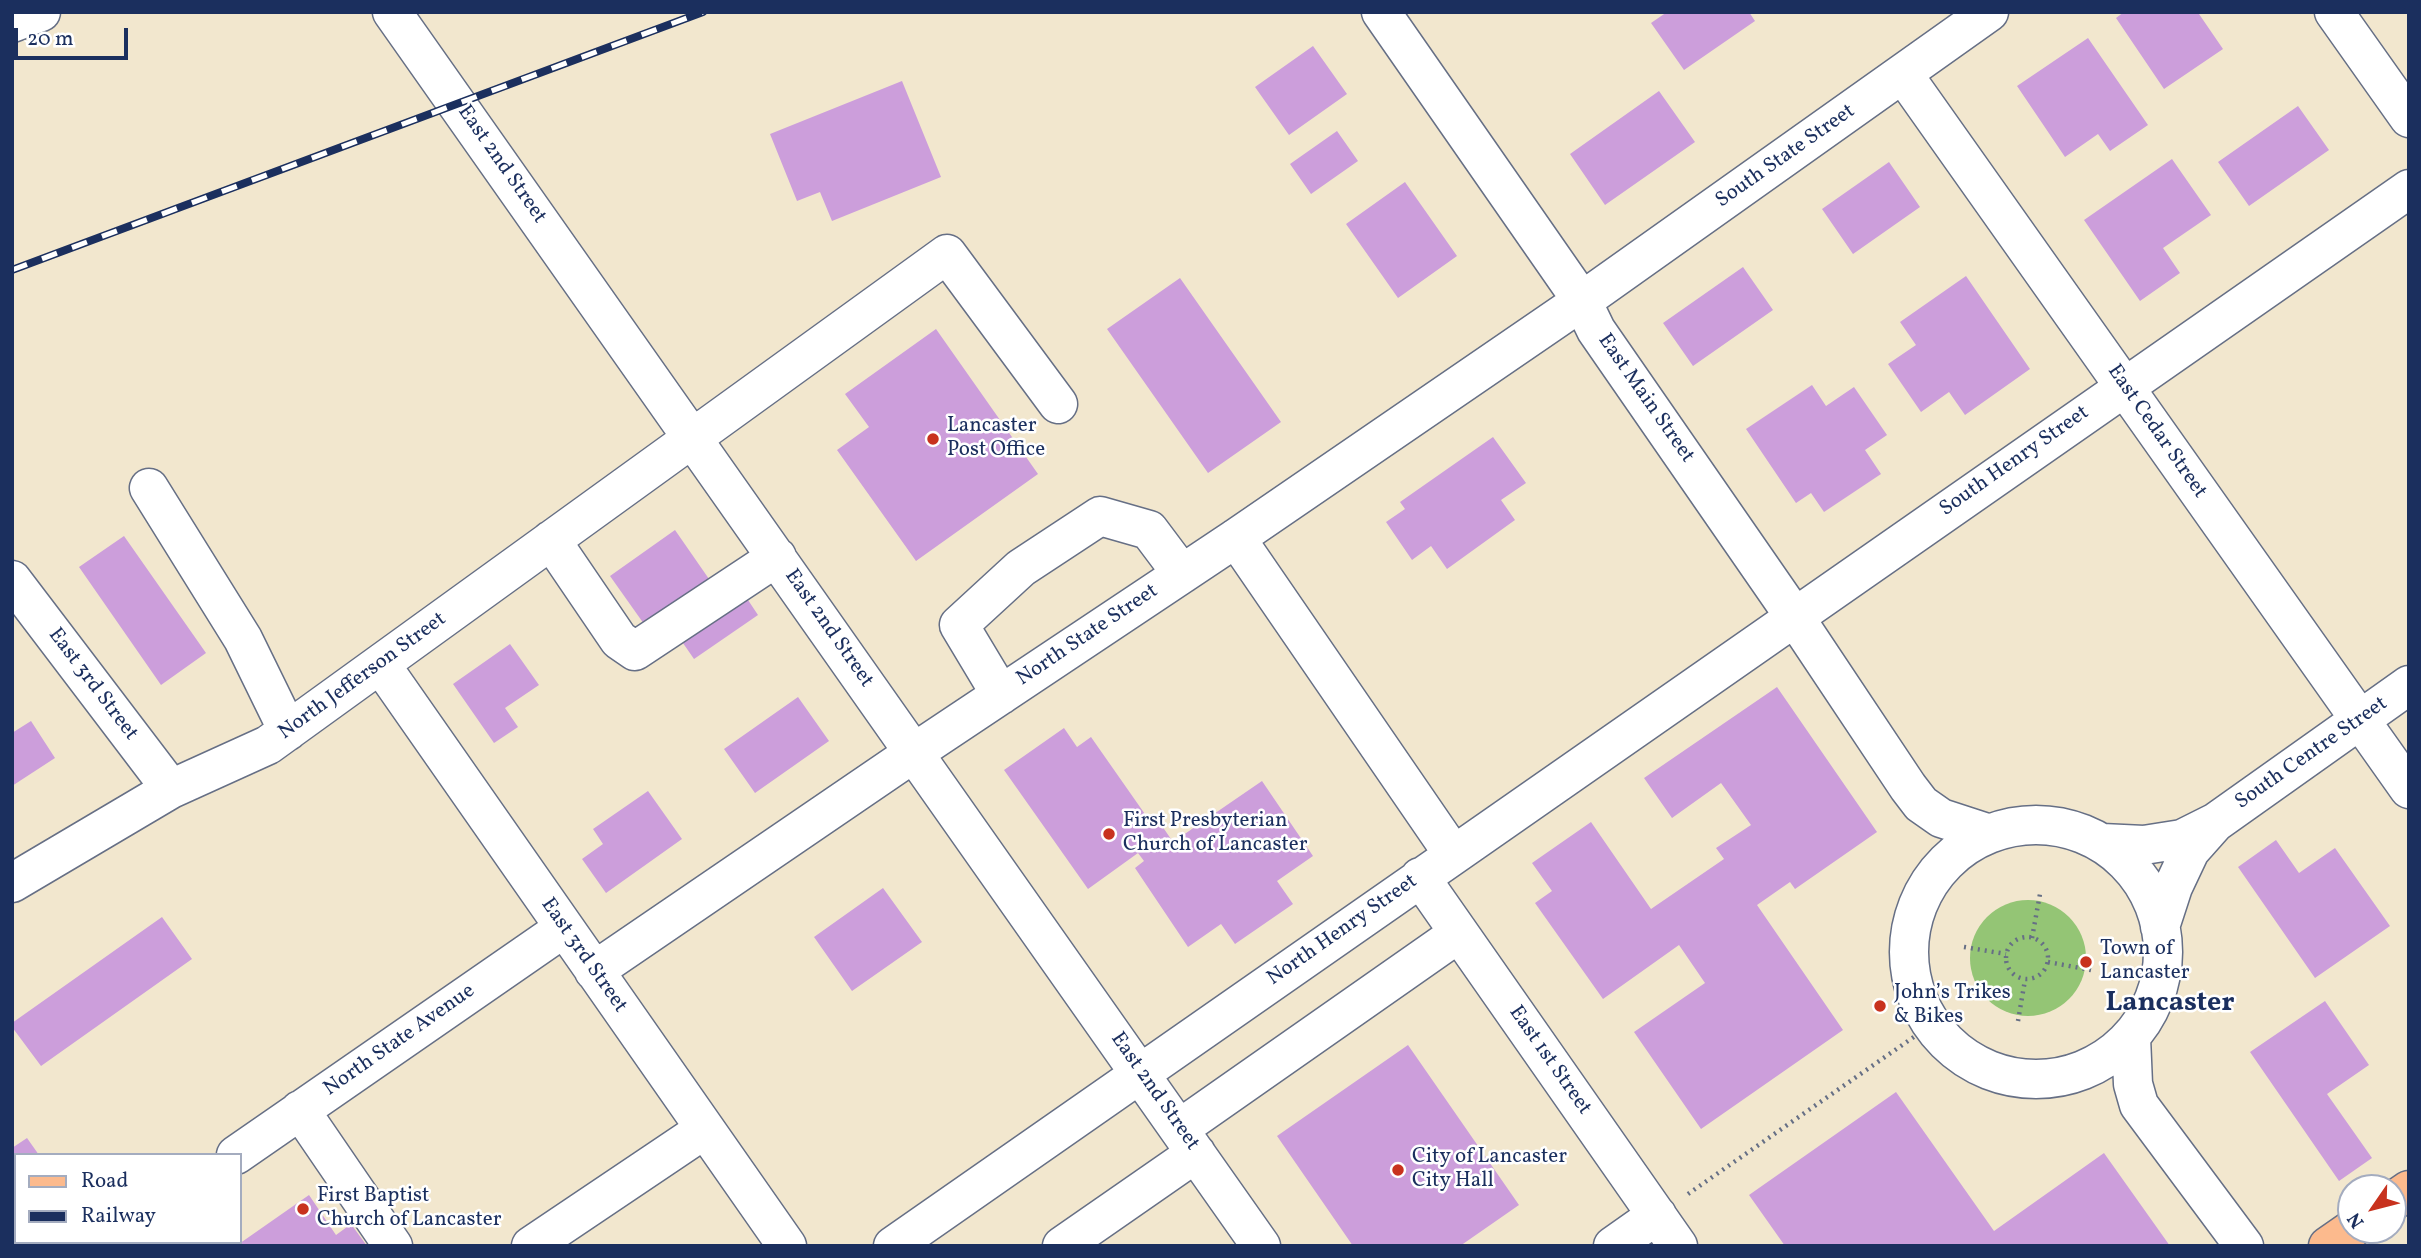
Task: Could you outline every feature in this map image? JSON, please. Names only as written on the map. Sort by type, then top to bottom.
[{"type":"street","points":[[12,23],[41,12]]},
{"type":"street","name":"East 2nd Street","points":[[393,12],[1261,1246]]},
{"type":"street","name":"East Main Street","points":[[1381,12],[1582,301],[1597,330],[1908,787],[1921,804],[1941,818],[1987,833]]},
{"type":"street","name":"South State Street","points":[[1582,301],[1989,12]]},
{"type":"street","points":[[2334,12],[2409,118]]},
{"type":"street","name":"East Cedar Street","points":[[1903,74],[2409,789]]},
{"type":"street","name":"South Henry Street","points":[[1794,616],[2409,189]]},
{"type":"street","name":"North Jefferson Street","points":[[12,883],[171,789],[268,746],[947,254],[1058,404]]},
{"type":"street","name":"North State Street","points":[[594,971],[1582,301]]},
{"type":"street","points":[[149,488],[243,639],[288,732]]},
{"type":"street","points":[[1001,695],[959,625],[1021,568],[1100,516],[1149,530],[1182,574]]},
{"type":"street","points":[[1236,538],[1453,854]]},
{"type":"street","points":[[551,540],[619,640],[635,651],[777,557]]},
{"type":"street","name":"East 3rd Street","points":[[12,580],[171,789]]},
{"type":"street","name":"North Henry Street","points":[[893,1246],[1794,616]]},
{"type":"street","name":"East 3rd Street","points":[[380,665],[787,1246]]},
{"type":"street","name":"South Centre Street","points":[[2102,843],[2144,845],[2182,839],[2216,822],[2409,685]]},
{"type":"street","name":"East Main Street","points":[[1908,787],[1923,827],[1934,874]]},
{"type":"street","name":"South Centre Street","points":[[2160,928],[2173,887],[2190,851],[2216,822]]},
{"type":"street","points":[[2034,824],[2058,826],[2081,832],[2102,843],[2123,859],[2140,879],[2153,902],[2160,928],[2163,951],[2158,985],[2145,1018],[2115,1052],[2096,1065],[2075,1073],[2030,1079],[1985,1069],[1947,1043],[1931,1025],[1915,989],[1908,949],[1911,923],[1920,898],[1934,874],[1949,858],[1987,833],[2034,824]]},
{"type":"street","name":"East 1st Street","points":[[1420,877],[1678,1246]]},
{"type":"street","name":"North State Avenue","points":[[239,1153],[564,928]]},
{"type":"street","points":[[1062,1246],[1188,1141],[1459,933]]},
{"type":"street","points":[[2131,1037],[2133,1084],[2139,1105],[2244,1246]]},
{"type":"street","points":[[2075,1073],[2118,1096],[2152,1123]]},
{"type":"street","points":[[300,1110],[393,1246]]},
{"type":"street","points":[[531,1246],[705,1129]]},
{"type":"street","points":[[1613,1246],[1657,1215]]},
{"type":"path","points":[[2032,938],[2040,894]]},
{"type":"path","points":[[2032,938],[2045,947],[2048,962],[2040,976],[2025,980],[2011,974],[2006,964],[2006,954],[2017,939],[2032,938]]},
{"type":"path","points":[[1964,947],[2006,954]]},
{"type":"path","points":[[2048,962],[2091,970]]},
{"type":"path","points":[[2018,1021],[2025,980]]},
{"type":"path","points":[[1657,1215],[1931,1025]]},
{"type":"green space","points":[[2028,900],[2050,904],[2069,917],[2082,936],[2086,958],[2082,980],[2069,999],[2050,1012],[2028,1016],[2006,1012],[1987,999],[1974,980],[1970,958],[1974,936],[1987,917],[2006,904]]},
{"type":"building","points":[[1667,12],[1749,12],[1755,21],[1684,70],[1651,23]]},
{"type":"building","points":[[2124,12],[2202,12],[2199,14],[2223,49],[2164,89],[2116,18]]},
{"type":"building","points":[[2088,38],[2148,125],[2110,151],[2098,134],[2065,157],[2017,86]]},
{"type":"building","points":[[1313,46],[1347,94],[1289,135],[1255,87]]},
{"type":"building","points":[[902,81],[941,177],[832,221],[820,192],[797,201],[770,134]]},
{"type":"building","points":[[1659,91],[1695,142],[1605,205],[1570,154]]},
{"type":"building","points":[[2298,106],[2329,150],[2249,206],[2218,162]]},
{"type":"building","points":[[1337,131],[1358,161],[1311,194],[1290,164]]},
{"type":"building","points":[[2172,159],[2211,215],[2163,248],[2180,273],[2140,301],[2084,220]]},
{"type":"building","points":[[1889,162],[1920,207],[1853,254],[1822,209]]},
{"type":"building","points":[[1405,182],[1457,256],[1398,298],[1346,224]]},
{"type":"building","points":[[1743,267],[1773,310],[1693,366],[1663,323]]},
{"type":"building","points":[[1966,276],[2030,369],[1965,415],[1949,392],[1921,412],[1888,364],[1916,345],[1900,322]]},
{"type":"building","points":[[1180,278],[1281,422],[1208,473],[1107,329]]},
{"type":"building","name":"Lancaster Post Office","points":[[936,329],[1038,474],[916,561],[837,450],[869,427],[845,394]]},
{"type":"building","points":[[1812,385],[1826,406],[1854,387],[1887,435],[1865,450],[1881,474],[1824,512],[1811,493],[1796,503],[1746,429]]},
{"type":"building","points":[[1493,437],[1526,483],[1501,500],[1515,520],[1447,569],[1431,546],[1412,560],[1386,522],[1405,509],[1400,502]]},
{"type":"building","points":[[675,530],[709,579],[644,624],[610,576]]},
{"type":"building","points":[[124,536],[206,653],[161,685],[79,567]]},
{"type":"building","points":[[740,588],[758,615],[694,659],[676,633]]},
{"type":"building","points":[[510,644],[539,685],[505,708],[518,727],[494,743],[453,684]]},
{"type":"building","points":[[1777,687],[1877,832],[1795,889],[1790,882],[1757,905],[1843,1030],[1701,1129],[1634,1032],[1705,983],[1679,945],[1603,999],[1535,903],[1552,891],[1532,863],[1591,822],[1651,909],[1724,859],[1716,848],[1751,825],[1721,783],[1672,818],[1644,778]]},
{"type":"building","points":[[798,697],[829,741],[755,793],[724,749]]},
{"type":"building","points":[[31,721],[55,758],[12,786],[12,733]]},
{"type":"building","name":"First Presbyterian Church of Lancaster","points":[[1064,728],[1077,747],[1091,737],[1154,827],[1160,823],[1173,842],[1262,781],[1313,856],[1277,881],[1293,904],[1235,944],[1221,924],[1188,947],[1135,868],[1144,861],[1138,853],[1088,889],[1004,770]]},
{"type":"building","points":[[648,791],[682,839],[606,893],[582,859],[603,844],[593,829]]},
{"type":"building","points":[[2276,840],[2299,873],[2335,848],[2390,926],[2315,978],[2238,867]]},
{"type":"building","points":[[883,888],[922,942],[852,991],[814,937]]},
{"type":"building","points":[[162,917],[192,959],[41,1066],[12,1027],[12,1023]]},
{"type":"building","points":[[2325,1001],[2369,1065],[2327,1094],[2372,1158],[2349,1174],[2337,1174],[2337,1178],[2250,1052]]},
{"type":"building","name":"City of Lancaster City Hall","points":[[1408,1045],[1519,1205],[1460,1246],[1353,1246],[1277,1136]]},
{"type":"building","points":[[1896,1092],[1994,1231],[2104,1153],[2170,1246],[1785,1246],[1749,1195]]},
{"type":"building","points":[[27,1138],[38,1153],[14,1153],[12,1230],[12,1148]]},
{"type":"building","name":"First Baptist Church of Lancaster","points":[[309,1195],[336,1235],[351,1224],[367,1246],[236,1246]]},
{"type":"railway","points":[[12,270],[703,12]]},
{"type":"place","name":"Lancaster Post Office","points":[[933,439]]},
{"type":"place","name":"First Presbyterian Church of Lancaster","points":[[1109,834]]},
{"type":"place","name":"Town of Lancaster","points":[[2086,962]]},
{"type":"place","name":"John’s Trikes & Bikes","points":[[1880,1006]]},
{"type":"place","name":"City of Lancaster City Hall","points":[[1398,1170]]},
{"type":"place","name":"First Baptist Church of Lancaster","points":[[303,1209]]},
{"type":"district","name":"Lancaster","points":[[2170,1005]]}]
